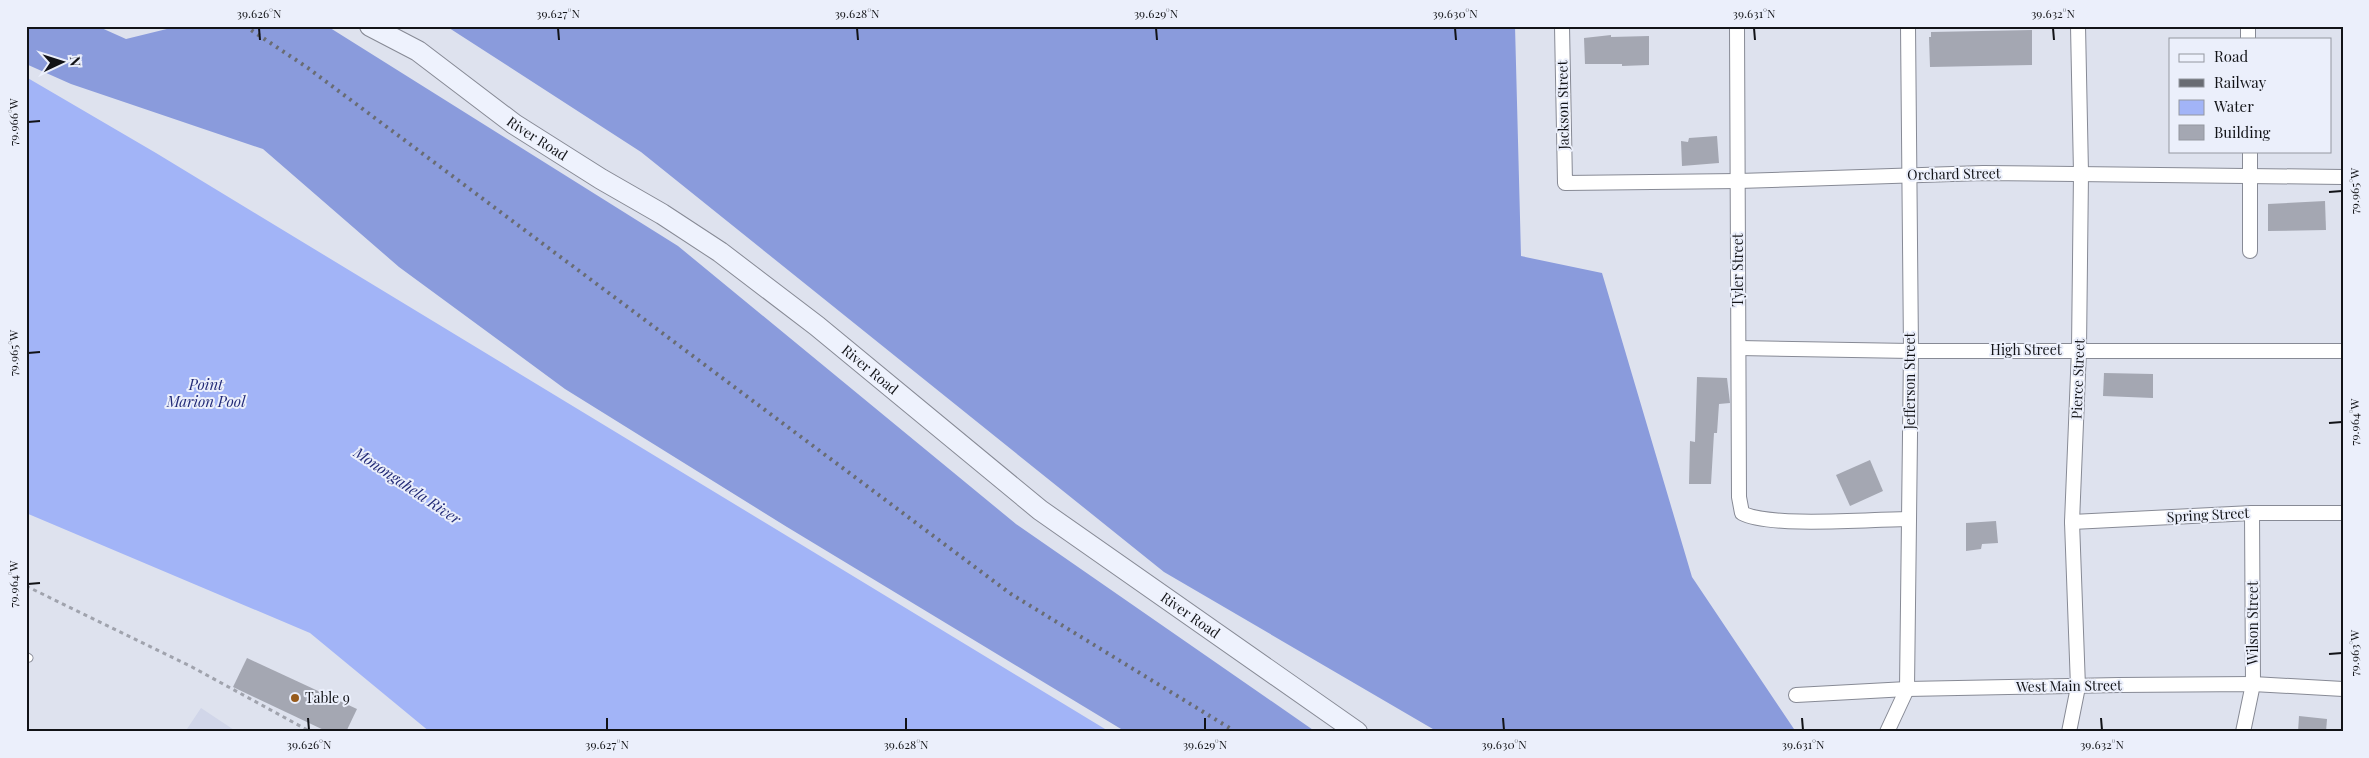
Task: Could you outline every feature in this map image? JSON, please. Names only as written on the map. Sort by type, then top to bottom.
[{"type":"street","name":"River Road","points":[[370,26],[418,51],[514,124],[601,179],[662,214],[720,252],[818,326],[1040,510],[1356,732]]},
{"type":"street","name":"Jackson Street","points":[[1562,26],[1565,183]]},
{"type":"street","name":"Tyler Street","points":[[1737,26],[1739,497],[1742,513],[1751,518],[1780,521],[1909,518]]},
{"type":"street","name":"Jefferson Street","points":[[1887,732],[1907,689],[1911,351],[1908,26]]},
{"type":"street","name":"Pierce Street","points":[[2069,732],[2078,687],[2072,522],[2079,349],[2081,173],[2078,26]]},
{"type":"street","points":[[2250,152],[2250,252]]},
{"type":"street","name":"Orchard Street","points":[[1565,183],[2081,173],[2343,177]]},
{"type":"street","name":"High Street","points":[[1739,348],[1911,351],[2079,349],[2343,351]]},
{"type":"street","name":"Spring Street","points":[[2072,522],[2252,512],[2343,513]]},
{"type":"street","name":"Wilson Street","points":[[2243,732],[2253,684],[2252,512]]},
{"type":"street","name":"West Main Street","points":[[1796,695],[1907,689],[2253,684],[2343,689]]},
{"type":"path","points":[[26,586],[192,667],[311,732]]},
{"type":"shaded area","points":[[26,26],[97,26],[126,39],[179,26],[327,26],[678,246],[1016,524],[1316,732],[1126,732],[787,527],[565,389],[399,267],[263,149],[71,84],[26,64]]},
{"type":"shaded area","points":[[446,26],[1515,26],[1521,256],[1602,273],[1692,577],[1796,732],[1438,732],[1164,572],[641,152]]},
{"type":"shaded area","points":[[201,708],[237,732],[185,732]]},
{"type":"water","name":"Point Marion Pool","points":[[26,77],[156,153],[1110,732],[430,732],[310,633],[26,513]]},
{"type":"building","points":[[2032,30],[2032,65],[1930,67],[1929,37],[1931,37],[1931,32]]},
{"type":"building","points":[[1611,35],[1611,37],[1649,36],[1649,65],[1585,64],[1584,38]]},
{"type":"building","points":[[1717,136],[1719,163],[1682,166],[1681,141],[1688,142],[1689,138]]},
{"type":"building","points":[[2325,201],[2326,230],[2268,231],[2268,204]]},
{"type":"building","points":[[2104,373],[2153,374],[2153,398],[2103,396]]},
{"type":"building","points":[[1697,377],[1727,378],[1730,403],[1719,404],[1717,433],[1714,433],[1711,484],[1689,484],[1690,441],[1695,442]]},
{"type":"building","points":[[1870,460],[1883,491],[1850,506],[1836,475]]},
{"type":"building","points":[[1996,521],[1998,543],[1982,544],[1981,549],[1966,551],[1966,523]]},
{"type":"building","name":"Table 9","points":[[247,658],[357,709],[346,732],[328,732],[233,687]]},
{"type":"building","points":[[2299,716],[2327,719],[2326,732],[2298,732]]},
{"type":"railway","points":[[245,26],[308,68],[1011,594],[1236,732]]},
{"type":"place","name":"Table 9","points":[[295,698]]},
{"type":"water label","name":"Monongahela River","points":[[407,486]]}]
